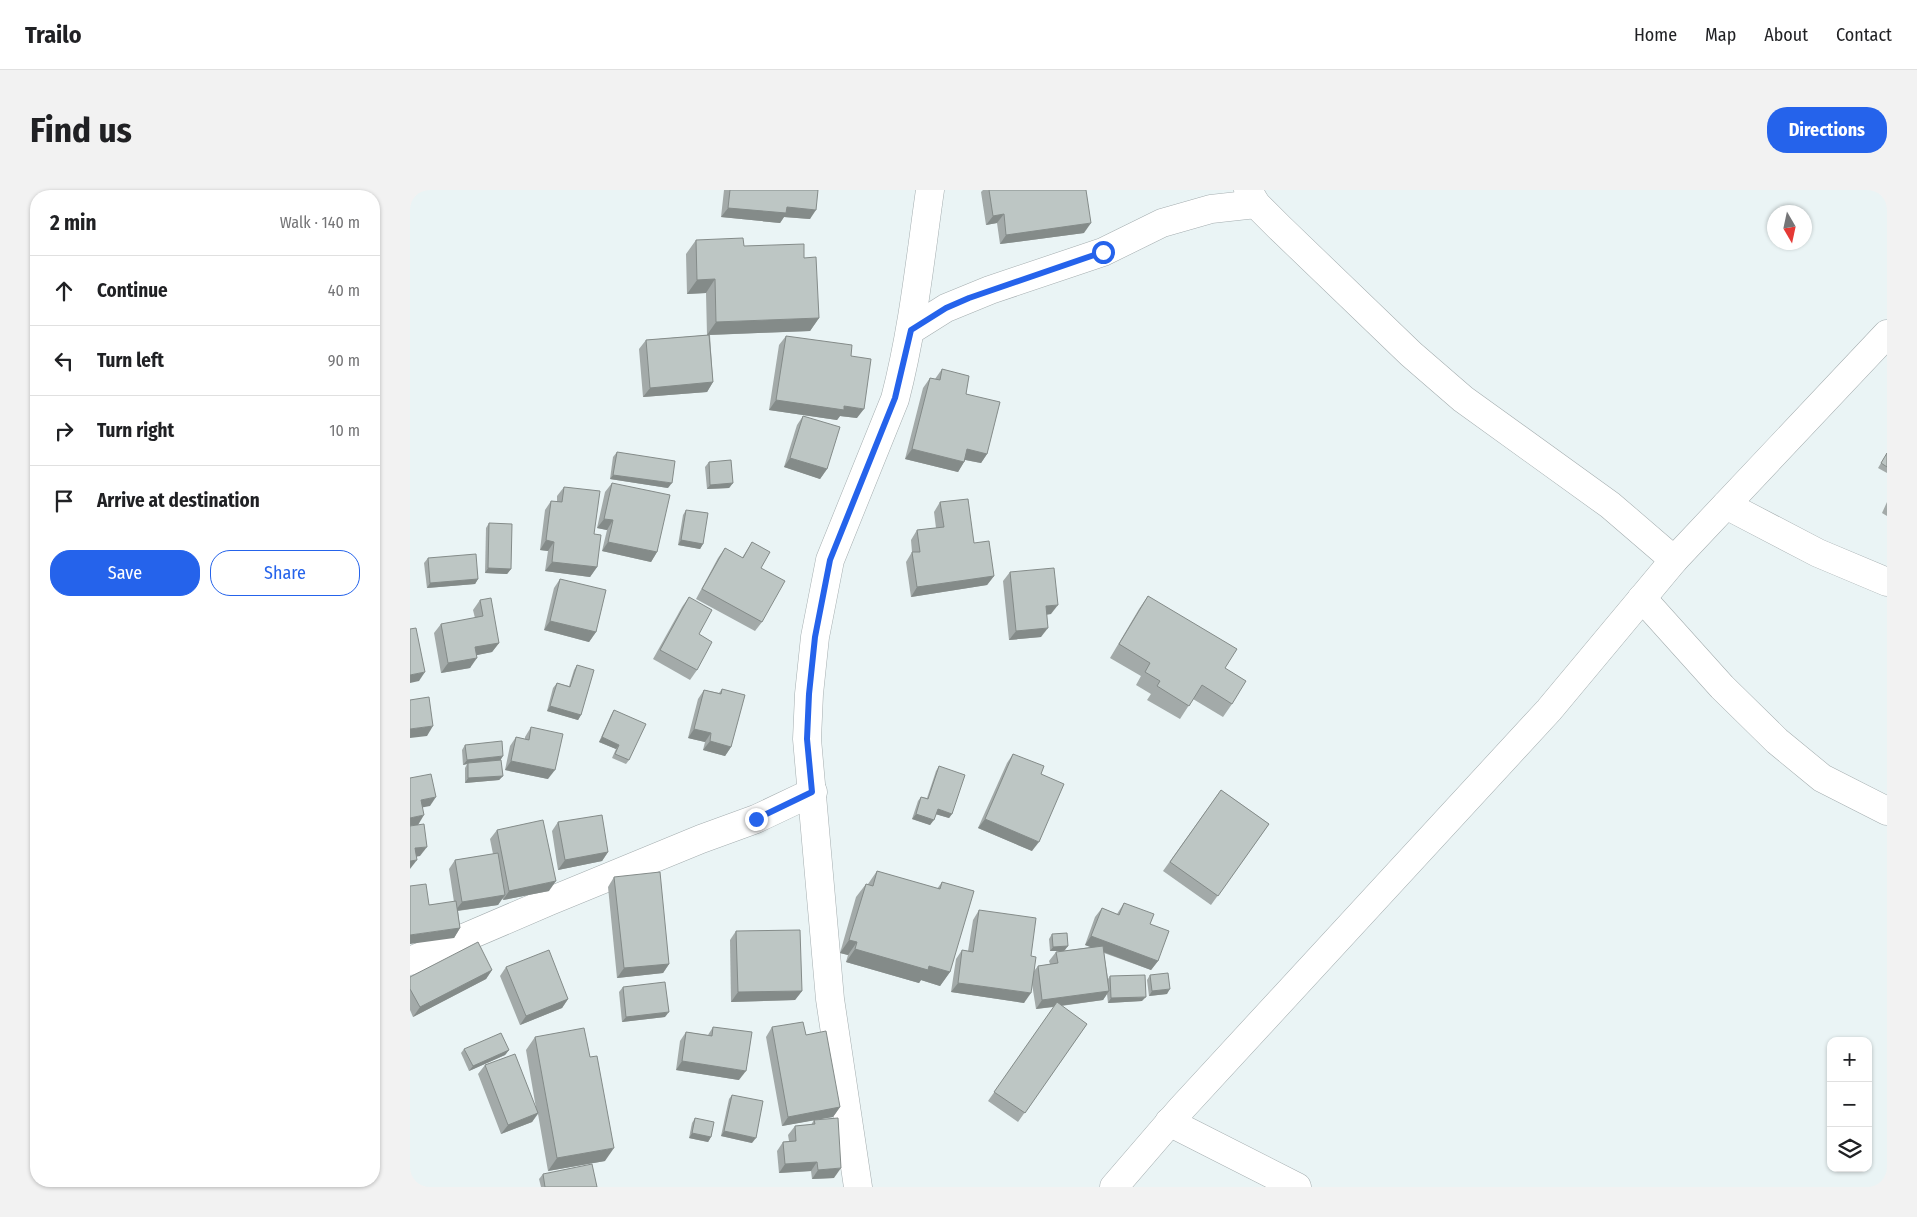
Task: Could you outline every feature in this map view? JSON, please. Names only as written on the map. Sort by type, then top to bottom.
[{"type":"street","points":[[858,1187],[830,999],[807,739],[809,694],[815,637],[830,560],[895,398],[911,330],[930,190]]},
{"type":"street","points":[[911,330],[946,308],[990,290],[1103,252],[1162,223],[1252,197],[1411,354],[1463,399],[1610,506],[1674,560]]},
{"type":"street","points":[[1114,1187],[1169,1122],[1549,710],[1674,560],[1887,334]]},
{"type":"street","points":[[1726,505],[1818,553],[1887,582]]},
{"type":"street","points":[[1642,598],[1722,687],[1777,741],[1822,778],[1887,811]]},
{"type":"street","points":[[410,961],[701,839],[756,819],[812,792]]},
{"type":"street","points":[[1169,1122],[1297,1187]]},
{"type":"building","points":[[730,190],[818,190],[816,210],[787,207],[786,213],[728,208]]},
{"type":"building","points":[[989,190],[1086,190],[1091,223],[1006,235],[1004,214],[993,216]]},
{"type":"building","points":[[743,238],[744,246],[804,244],[804,258],[816,257],[819,318],[716,322],[715,279],[697,280],[696,240]]},
{"type":"building","points":[[709,335],[713,382],[650,388],[646,340]]},
{"type":"building","points":[[786,336],[852,345],[851,356],[871,359],[864,409],[844,406],[844,410],[776,400]]},
{"type":"building","points":[[942,369],[969,376],[966,394],[1000,402],[987,454],[967,449],[964,462],[912,449],[930,378],[940,380]]},
{"type":"building","points":[[803,416],[840,427],[827,469],[790,458]]},
{"type":"building","points":[[617,452],[675,461],[672,483],[613,475]]},
{"type":"building","points":[[1887,453],[1887,467],[1881,463]]},
{"type":"building","points":[[731,460],[733,483],[710,485],[709,462]]},
{"type":"building","points":[[612,483],[670,495],[657,552],[608,542],[613,520],[604,519]]},
{"type":"building","points":[[564,487],[600,491],[594,534],[601,535],[597,567],[552,562],[554,542],[546,540],[551,501],[562,502]]},
{"type":"building","points":[[968,499],[974,543],[989,541],[994,576],[917,587],[912,552],[920,552],[917,530],[944,527],[940,502]]},
{"type":"building","points":[[686,510],[708,513],[703,544],[681,540]]},
{"type":"building","points":[[489,523],[512,524],[511,569],[488,568]]},
{"type":"building","points":[[752,542],[770,552],[761,568],[785,581],[762,622],[702,589],[725,548],[743,558]]},
{"type":"building","points":[[476,554],[478,579],[430,583],[428,558]]},
{"type":"building","points":[[1054,568],[1058,605],[1046,606],[1048,628],[1016,631],[1010,572]]},
{"type":"building","points":[[560,579],[606,590],[596,632],[550,621]]},
{"type":"building","points":[[1148,596],[1237,649],[1225,668],[1246,681],[1232,704],[1202,685],[1189,706],[1157,686],[1160,681],[1145,672],[1150,663],[1119,644]]},
{"type":"building","points":[[689,597],[712,610],[699,634],[712,642],[697,670],[660,650]]},
{"type":"building","points":[[491,598],[499,643],[475,647],[477,658],[448,663],[441,624],[483,616],[480,600]]},
{"type":"building","points":[[416,628],[425,672],[410,675],[410,629]]},
{"type":"building","points":[[577,665],[594,670],[581,715],[550,706],[557,683],[570,687]]},
{"type":"building","points":[[722,689],[745,695],[731,747],[710,741],[711,733],[694,729],[704,690],[721,694]]},
{"type":"building","points":[[429,697],[433,726],[410,729],[410,700]]},
{"type":"building","points":[[614,710],[646,724],[629,760],[615,754],[619,745],[602,737]]},
{"type":"building","points":[[531,727],[563,734],[555,770],[511,761],[516,737],[529,740]]},
{"type":"building","points":[[502,741],[503,756],[467,760],[465,745]]},
{"type":"building","points":[[1013,754],[1044,766],[1041,774],[1064,784],[1039,842],[985,819]]},
{"type":"building","points":[[501,760],[503,776],[468,778],[468,763]]},
{"type":"building","points":[[939,766],[965,775],[952,814],[938,809],[934,820],[916,814],[921,797],[928,799]]},
{"type":"building","points":[[431,774],[436,797],[421,800],[424,815],[410,818],[410,778]]},
{"type":"building","points":[[1221,790],[1269,824],[1218,896],[1170,862]]},
{"type":"building","points":[[602,815],[608,852],[565,860],[558,822]]},
{"type":"building","points":[[543,820],[556,881],[509,891],[497,830]]},
{"type":"building","points":[[424,824],[427,847],[415,848],[417,860],[410,861],[410,826]]},
{"type":"building","points":[[498,853],[505,895],[462,902],[455,860]]},
{"type":"building","points":[[877,871],[940,889],[942,882],[974,891],[950,972],[929,966],[928,970],[855,949],[857,942],[849,940],[866,884],[873,886]]},
{"type":"building","points":[[660,872],[669,964],[624,968],[614,877]]},
{"type":"building","points":[[426,884],[429,905],[456,901],[460,928],[410,935],[410,886]]},
{"type":"building","points":[[1124,903],[1154,914],[1150,924],[1169,931],[1158,961],[1091,936],[1102,908],[1119,915]]},
{"type":"building","points":[[979,910],[1036,918],[1031,956],[1036,957],[1031,993],[958,983],[962,950],[973,952]]},
{"type":"building","points":[[800,930],[802,991],[738,992],[736,931]]},
{"type":"building","points":[[1067,933],[1068,946],[1053,947],[1052,934]]},
{"type":"building","points":[[478,942],[492,970],[420,1007],[410,989],[410,977]]},
{"type":"building","points":[[1103,946],[1109,991],[1042,1000],[1038,966],[1058,963],[1056,952]]},
{"type":"building","points":[[549,950],[568,999],[526,1016],[506,967]]},
{"type":"building","points":[[1168,973],[1170,989],[1152,991],[1150,975]]},
{"type":"building","points":[[1145,975],[1146,997],[1111,998],[1110,976]]},
{"type":"building","points":[[665,982],[669,1012],[626,1017],[623,987]]},
{"type":"building","points":[[1057,1002],[1087,1024],[1025,1113],[994,1092]]},
{"type":"building","points":[[803,1022],[806,1035],[826,1031],[840,1107],[788,1117],[772,1027]]},
{"type":"building","points":[[713,1027],[752,1032],[746,1071],[682,1061],[686,1032],[712,1036]]},
{"type":"building","points":[[584,1028],[590,1057],[597,1056],[614,1148],[557,1158],[535,1037]]},
{"type":"building","points":[[501,1033],[509,1050],[473,1066],[464,1049]]},
{"type":"building","points":[[515,1054],[538,1113],[508,1125],[485,1065]]},
{"type":"building","points":[[732,1095],[763,1101],[756,1138],[724,1131]]},
{"type":"building","points":[[695,1118],[714,1122],[711,1137],[692,1133]]},
{"type":"building","points":[[838,1118],[841,1168],[818,1170],[817,1162],[785,1164],[783,1142],[796,1141],[795,1126],[815,1124],[814,1120]]},
{"type":"building","points":[[592,1164],[597,1187],[545,1187],[543,1174]]},
{"type":"route","points":[[756,819],[812,792],[807,739],[809,694],[815,637],[830,560],[895,398],[911,330],[946,308],[969,298],[1103,252]]}]
